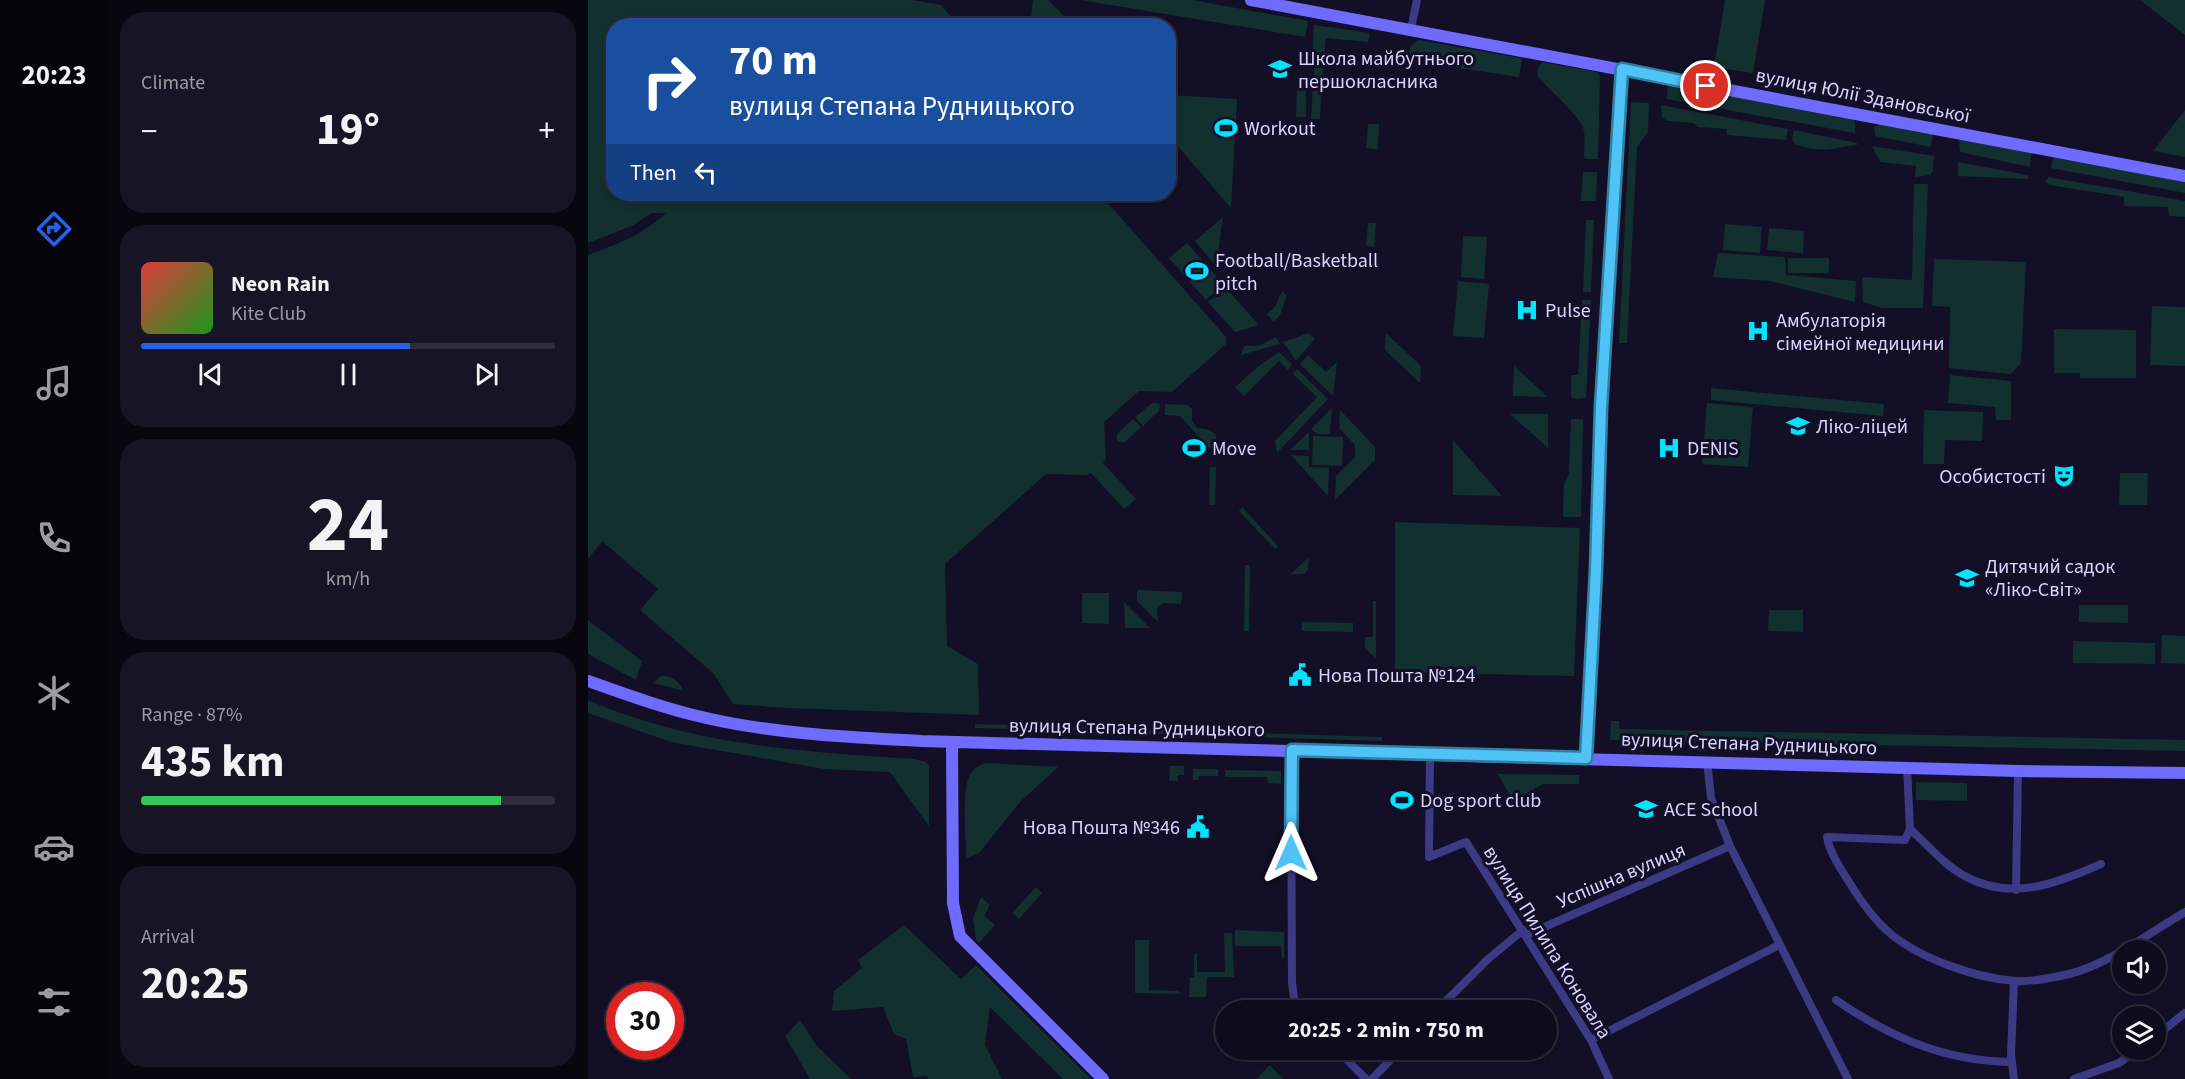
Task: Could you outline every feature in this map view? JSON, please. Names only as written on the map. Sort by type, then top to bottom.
[{"type":"main road","name":"вулиця Юлії Здановської","points":[[1251,0],[2185,176]]},
{"type":"main road","name":"вулиця Степана Рудницького","points":[[588,681],[670,708],[748,726],[819,734],[952,742],[2018,771],[2185,773]]},
{"type":"main road","points":[[952,742],[953,903],[960,936],[1103,1079]]},
{"type":"street","points":[[1411,29],[1417,0]]},
{"type":"street","points":[[1586,758],[1596,570],[1601,407],[1622,69]]},
{"type":"street","points":[[1292,750],[1292,983],[1294,1000]]},
{"type":"street","name":"вулиця Пилипа Коновала","points":[[1430,754],[1429,857],[1467,842],[1591,1040],[1609,1079]]},
{"type":"street","points":[[1707,761],[1711,798],[1730,846],[1848,1079]]},
{"type":"street","points":[[1907,767],[1910,829],[1905,840],[1827,837],[1831,852],[1852,887],[1875,918],[1892,934],[1933,959],[1973,972],[2014,981],[2042,980],[2078,971],[2097,963],[2185,912]]},
{"type":"street","points":[[2016,890],[2018,771]]},
{"type":"street","points":[[1910,829],[1950,866],[1962,874],[1991,885],[2016,890],[2052,884],[2101,864]]},
{"type":"street","name":"Успішна вулиця","points":[[1447,1000],[1487,960],[1524,933],[1730,846]]},
{"type":"street","points":[[1591,1040],[1779,945]]},
{"type":"street","points":[[2014,981],[2011,1062],[2014,1079]]},
{"type":"street","points":[[1836,1000],[1889,1034],[1912,1043],[1969,1058],[2011,1062]]},
{"type":"street","points":[[2166,1028],[2185,1013]]},
{"type":"street","points":[[1347,1060],[1366,1079]]},
{"type":"street","points":[[1372,1079],[1390,1060]]},
{"type":"street","points":[[2074,1079],[2123,1060]]},
{"type":"green space","points":[[588,0],[912,0],[941,5],[952,18],[606,18],[606,201],[1106,201],[1226,337],[1226,344],[1172,392],[1139,391],[1104,422],[1106,459],[1103,463],[1136,499],[1124,509],[1091,473],[1088,475],[1046,474],[945,564],[947,646],[978,664],[979,715],[733,704],[714,674],[640,610],[658,589],[602,541],[588,559],[588,255],[629,238],[666,213],[651,213],[634,225],[588,243]]},
{"type":"green space","points":[[1033,0],[1048,0],[1066,18],[1031,18]]},
{"type":"green space","points":[[1081,0],[1192,0],[1308,21],[1305,37]]},
{"type":"green space","points":[[1725,0],[1765,0],[1753,73],[1714,67]]},
{"type":"green space","points":[[2140,0],[2185,0],[2185,35]]},
{"type":"green space","points":[[1314,25],[1370,33],[1368,42],[1326,38],[1324,58],[1312,56]]},
{"type":"green space","points":[[1419,40],[1520,58],[1522,61],[1519,77],[1412,61],[1410,50]]},
{"type":"green space","points":[[1542,62],[1597,72],[1600,76],[1598,159],[1584,157],[1583,128],[1574,114],[1537,75]]},
{"type":"green space","points":[[1314,67],[1323,67],[1320,119],[1311,119]]},
{"type":"green space","points":[[1297,79],[1300,79],[1306,86],[1306,117],[1296,117]]},
{"type":"green space","points":[[1668,82],[1848,115],[1855,122],[1855,133],[1667,99]]},
{"type":"green space","points":[[1176,95],[1237,99],[1231,208],[1176,144]]},
{"type":"green space","points":[[1631,102],[1649,103],[1648,132],[1637,147],[1627,343],[1619,343]]},
{"type":"green space","points":[[1661,105],[1788,129],[1786,140],[1727,135],[1727,129],[1698,127],[1694,123],[1667,121],[1662,117]]},
{"type":"green space","points":[[2185,110],[2185,157],[2153,151]]},
{"type":"green space","points":[[1368,124],[1379,124],[1378,149],[1366,148]]},
{"type":"green space","points":[[1882,124],[1933,133],[1931,147],[1875,136],[1874,127]]},
{"type":"green space","points":[[1794,130],[1857,143],[1857,145],[1827,150],[1796,145],[1792,139]]},
{"type":"green space","points":[[1962,138],[2031,153],[2030,167],[1960,152],[1959,141]]},
{"type":"green space","points":[[1872,146],[1934,156],[1933,171],[1930,175],[1915,177],[1916,166],[1880,162]]},
{"type":"green space","points":[[2053,157],[2185,181],[2185,193],[2051,168]]},
{"type":"green space","points":[[1958,162],[2028,175],[2028,179],[1958,176]]},
{"type":"green space","points":[[1583,172],[1597,172],[1596,201],[1581,201]]},
{"type":"green space","points":[[2048,177],[2185,201],[2185,217],[2169,216],[2168,207],[2124,206],[2124,197],[2050,185],[2046,182]]},
{"type":"green space","points":[[1914,184],[1928,184],[1923,308],[1882,308],[1863,302],[1862,277],[1912,280]]},
{"type":"green space","points":[[1223,217],[1216,266],[1195,241]]},
{"type":"green space","points":[[1586,220],[1594,220],[1591,292],[1583,292]]},
{"type":"green space","points":[[1368,223],[1376,223],[1374,247],[1366,246]]},
{"type":"green space","points":[[1725,224],[1762,227],[1760,253],[1723,250]]},
{"type":"green space","points":[[1769,228],[1804,231],[1803,253],[1767,250]]},
{"type":"green space","points":[[1463,236],[1487,237],[1484,279],[1461,277]]},
{"type":"green space","name":"Football/Basketball pitch","points":[[1187,243],[1224,285],[1206,300],[1169,258]]},
{"type":"green space","points":[[1718,253],[1785,257],[1786,275],[1856,281],[1855,302],[1770,281],[1713,277]]},
{"type":"green space","points":[[1788,258],[1829,258],[1829,273],[1788,273]]},
{"type":"green space","points":[[1934,259],[2026,262],[2021,363],[2011,374],[1949,368],[1950,307],[1932,306]]},
{"type":"green space","points":[[1458,281],[1489,284],[1484,338],[1453,336]]},
{"type":"green space","points":[[1225,287],[1259,325],[1235,332],[1208,302]]},
{"type":"green space","points":[[1282,291],[1287,295],[1280,315],[1274,322],[1267,314],[1275,307]]},
{"type":"green space","points":[[1582,300],[1591,300],[1586,398],[1577,399],[1571,397],[1571,375],[1578,375]]},
{"type":"green space","points":[[2152,306],[2185,307],[2185,366],[2150,365]]},
{"type":"green space","points":[[2054,329],[2136,330],[2136,378],[2080,378],[2080,373],[2054,373]]},
{"type":"green space","points":[[1309,333],[1315,339],[1296,361],[1283,342]]},
{"type":"green space","points":[[1386,333],[1421,366],[1420,383],[1385,350]]},
{"type":"green space","points":[[1276,337],[1280,344],[1241,355],[1244,346],[1258,346]]},
{"type":"green space","points":[[1279,352],[1292,364],[1288,370],[1279,361],[1244,396],[1235,387],[1260,365]]},
{"type":"green space","points":[[1308,355],[1326,372],[1337,362],[1333,396],[1300,364]]},
{"type":"green space","points":[[1514,366],[1548,397],[1513,396]]},
{"type":"green space","points":[[1297,369],[1328,399],[1277,453],[1275,441],[1317,397],[1293,374]]},
{"type":"green space","points":[[1950,375],[2011,381],[2011,420],[1996,420],[1995,407],[1948,403]]},
{"type":"green space","points":[[1711,388],[1884,404],[1883,416],[1711,400]]},
{"type":"green space","points":[[1152,403],[1160,404],[1159,411],[1143,426],[1135,417]]},
{"type":"green space","points":[[1707,403],[1753,407],[1748,467],[1702,464]]},
{"type":"green space","points":[[1165,404],[1187,405],[1192,409],[1192,421],[1197,428],[1210,430],[1216,435],[1216,448],[1209,448],[1180,416],[1165,415]]},
{"type":"green space","points":[[1332,408],[1330,433],[1317,434],[1311,429]]},
{"type":"green space","points":[[1340,410],[1375,447],[1375,460],[1335,500],[1336,476],[1355,457],[1355,445],[1339,428]]},
{"type":"green space","points":[[1924,410],[1983,412],[1982,441],[1945,440],[1944,464],[1923,464]]},
{"type":"green space","points":[[1510,414],[1548,414],[1548,448]]},
{"type":"green space","points":[[1133,419],[1141,427],[1125,442],[1117,442],[1117,434]]},
{"type":"green space","points":[[1571,419],[1583,419],[1581,517],[1563,517],[1564,484],[1569,473]]},
{"type":"green space","points":[[1309,432],[1309,450],[1290,450]]},
{"type":"green space","points":[[1313,436],[1343,437],[1342,466],[1312,465]]},
{"type":"green space","points":[[1453,440],[1502,496],[1453,495]]},
{"type":"green space","points":[[1291,455],[1309,456],[1309,467],[1329,468],[1328,496]]},
{"type":"green space","points":[[1210,467],[1216,467],[1215,505],[1209,505]]},
{"type":"green space","points":[[2120,473],[2148,473],[2147,505],[2119,505]]},
{"type":"green space","points":[[1242,507],[1278,546],[1275,549],[1239,511]]},
{"type":"green space","points":[[1395,522],[1580,528],[1574,676],[1395,672]]},
{"type":"green space","points":[[1309,557],[1308,570],[1304,574],[1291,574]]},
{"type":"green space","points":[[1245,565],[1250,565],[1249,631],[1244,631]]},
{"type":"green space","points":[[1137,590],[1182,592],[1181,604],[1163,603],[1157,609],[1158,622],[1137,601]]},
{"type":"green space","points":[[1082,593],[1109,593],[1109,624],[1082,623]]},
{"type":"green space","points":[[1373,601],[1376,601],[1376,659],[1365,648],[1365,637],[1373,637]]},
{"type":"green space","points":[[1124,602],[1150,628],[1125,628]]},
{"type":"green space","points":[[2079,605],[2128,605],[2128,623],[2079,622]]},
{"type":"green space","points":[[1769,610],[1803,610],[1803,632],[1768,631]]},
{"type":"green space","points":[[588,620],[642,661],[636,680],[588,654]]},
{"type":"green space","points":[[1302,622],[1353,623],[1353,632],[1302,631]]},
{"type":"green space","points":[[2162,635],[2185,636],[2185,664],[2161,663]]},
{"type":"green space","points":[[2073,641],[2155,643],[2155,664],[2073,663]]},
{"type":"green space","points":[[661,676],[675,680],[684,691],[653,683]]},
{"type":"green space","points":[[588,700],[627,715],[707,737],[789,749],[914,759],[926,762],[929,766],[929,826],[890,772],[824,769],[671,742],[588,713]]},
{"type":"green space","points":[[1611,721],[1619,721],[1619,729],[2185,740],[2185,751],[1610,740]]},
{"type":"green space","points":[[975,724],[1170,730],[1170,734],[975,728]]},
{"type":"green space","points":[[1187,731],[1382,737],[1382,741],[1187,735]]},
{"type":"green space","points":[[987,763],[1058,767],[1020,802],[979,853],[966,859],[967,784],[970,774],[979,766]]},
{"type":"green space","points":[[1170,766],[1184,766],[1184,775],[1178,775],[1178,781],[1169,781]]},
{"type":"green space","points":[[1193,769],[1218,769],[1218,776],[1199,776],[1198,780],[1193,780]]},
{"type":"green space","points":[[1225,770],[1281,771],[1281,784],[1268,783],[1267,777],[1225,777]]},
{"type":"green space","points":[[1498,774],[1579,775],[1579,784],[1543,784],[1513,801]]},
{"type":"green space","points":[[1916,782],[1967,783],[1967,801],[1916,800]]},
{"type":"green space","points":[[1036,887],[1042,893],[1019,919],[1012,913]]},
{"type":"green space","points":[[981,897],[990,905],[984,916],[995,925],[979,943],[976,940],[973,919]]},
{"type":"green space","points":[[904,925],[961,979],[976,965],[1091,1079],[1063,1079],[990,1007],[985,1045],[1002,1079],[913,1077],[906,1039],[894,1034],[883,1007],[832,1011],[834,991],[862,968],[858,960]]},
{"type":"green space","points":[[1235,930],[1284,932],[1284,958],[1282,960],[1281,946],[1235,946]]},
{"type":"green space","points":[[1224,933],[1232,933],[1234,977],[1207,977],[1206,997],[1189,997],[1190,977],[1194,977],[1194,954],[1197,954],[1197,972],[1225,972]]},
{"type":"green space","points":[[1135,940],[1149,940],[1149,990],[1178,991],[1181,994],[1135,993]]},
{"type":"green space","points":[[800,1020],[816,1045],[851,1079],[810,1079],[785,1036]]},
{"type":"green space","points":[[1270,1065],[1283,1079],[1256,1079]]},
{"type":"place","name":"Школа майбутнього першокласника","points":[[1280,69]]},
{"type":"place","name":"Workout","points":[[1226,128]]},
{"type":"place","name":"Football/Basketball pitch","points":[[1197,271]]},
{"type":"place","name":"Pulse","points":[[1527,310]]},
{"type":"place","name":"Амбулаторія сімейної медицини","points":[[1758,331]]},
{"type":"place","name":"Ліко-ліцей","points":[[1798,426]]},
{"type":"place","name":"Move","points":[[1194,448]]},
{"type":"place","name":"DENIS","points":[[1669,448]]},
{"type":"place","name":"Особистості","points":[[2064,476]]},
{"type":"place","name":"Дитячий садок «Ліко-Світ»","points":[[1967,578]]},
{"type":"place","name":"Нова Пошта №124","points":[[1300,675]]},
{"type":"place","name":"Dog sport club","points":[[1402,800]]},
{"type":"place","name":"ACE School","points":[[1646,809]]},
{"type":"place","name":"Нова Пошта №346","points":[[1198,827]]},
{"type":"route","points":[[1291,853],[1292,750],[1586,758],[1596,570],[1601,407],[1622,69],[1706,86]]}]
